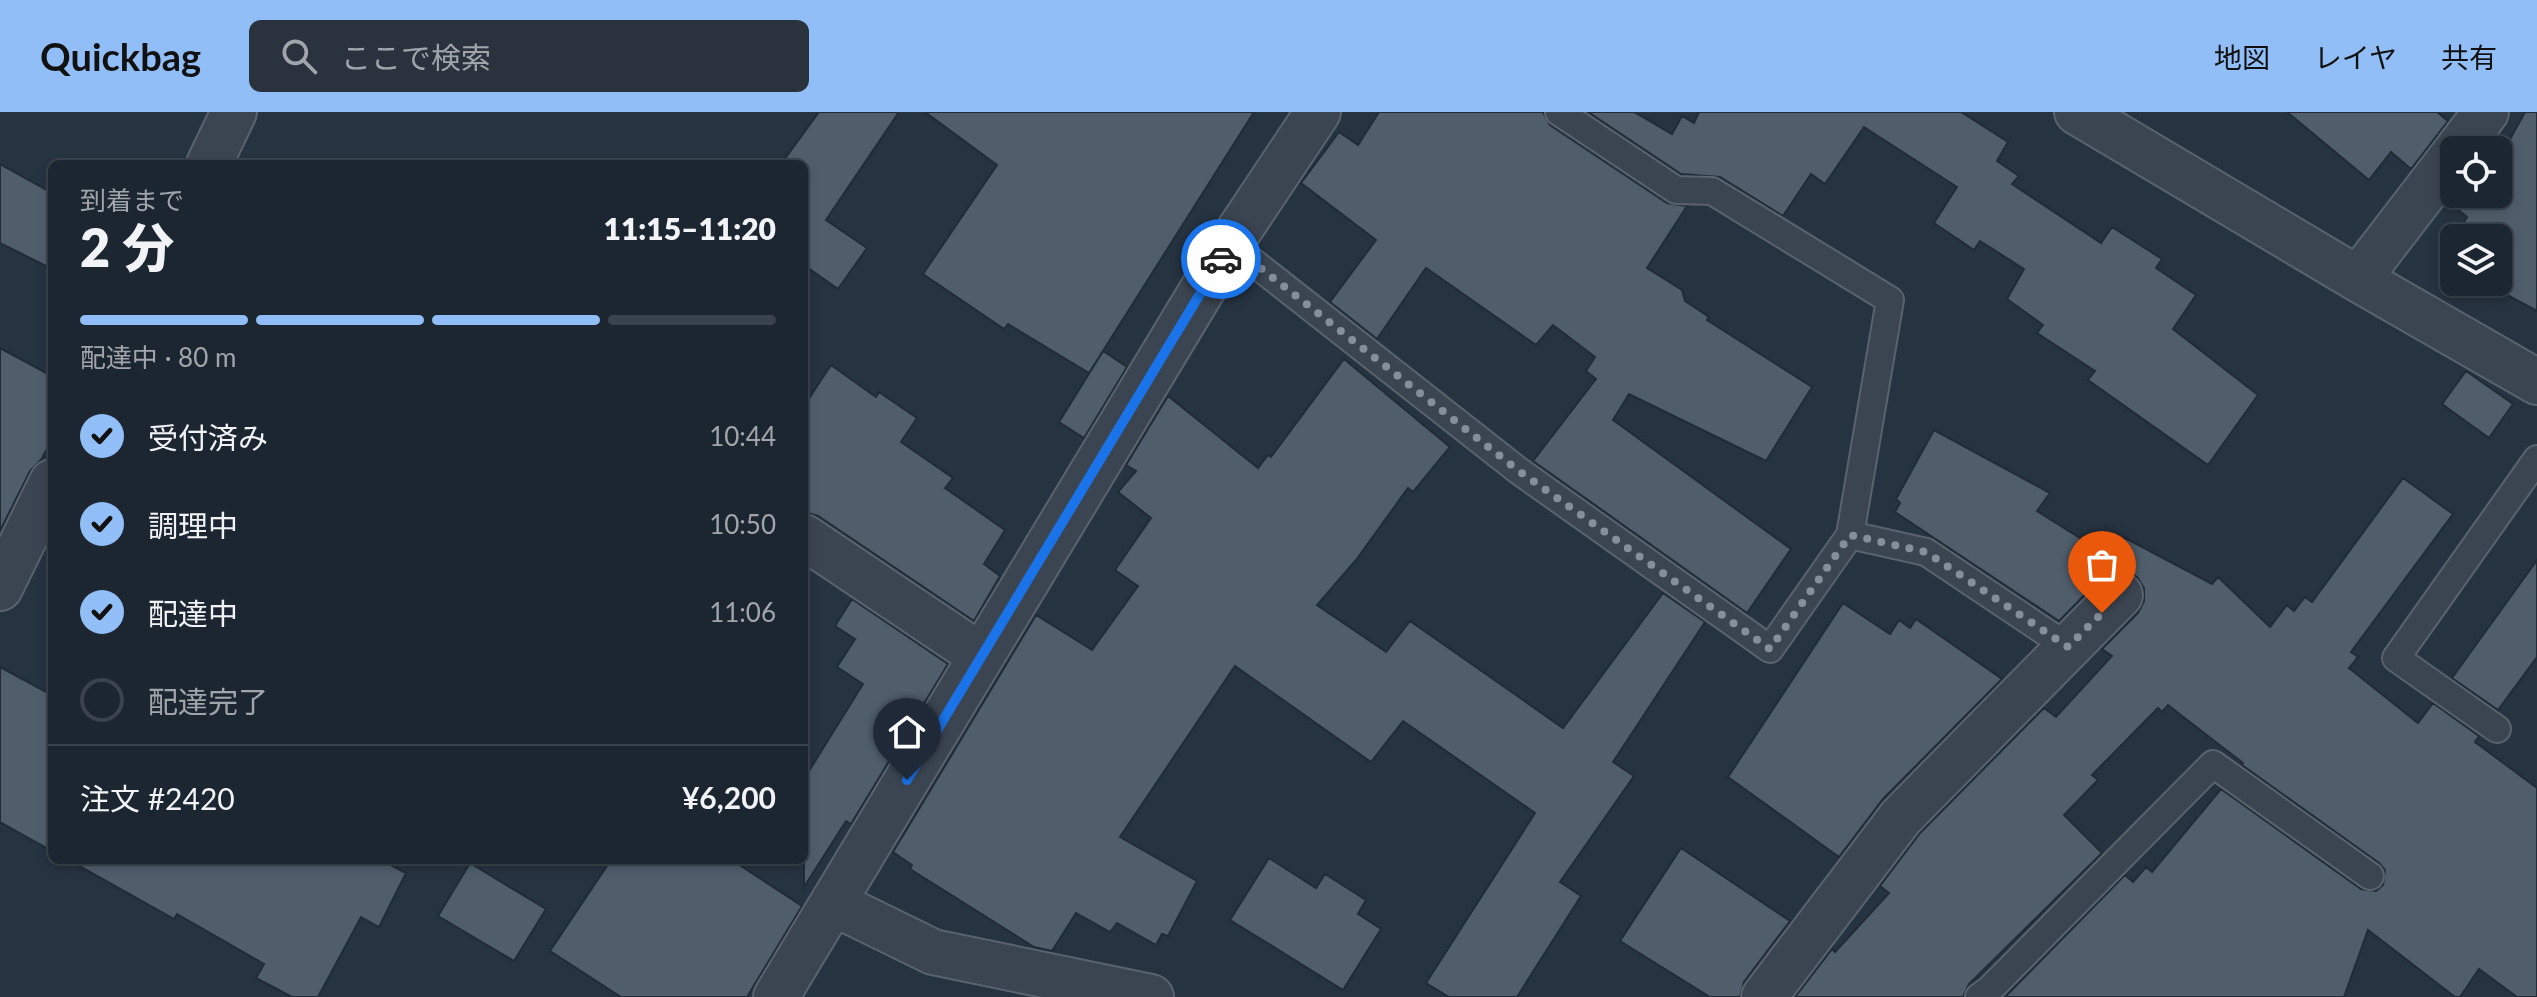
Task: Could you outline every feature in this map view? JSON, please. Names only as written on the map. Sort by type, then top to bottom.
[{"type":"street","points":[[776,997],[1230,244],[1318,112]]},
{"type":"street","points":[[2077,112],[2130,125],[2358,279],[2537,382]]},
{"type":"street","points":[[2467,136],[2486,112]]},
{"type":"street","points":[[2358,279],[2440,172]]},
{"type":"street","points":[[0,588],[48,490]]},
{"type":"street","points":[[808,540],[981,656]]},
{"type":"street","points":[[1764,997],[1901,817],[2120,595]]},
{"type":"street","points":[[833,903],[933,952],[1151,997]]},
{"type":"lane","points":[[1230,244],[1519,471],[1770,649],[1850,535],[1890,300],[1712,191],[1676,190],[1559,112]]},
{"type":"lane","points":[[2497,729],[2396,658],[2537,459]]},
{"type":"lane","points":[[1850,535],[1926,552],[2068,647]]},
{"type":"lane","points":[[1979,997],[2213,764],[2370,876]]},
{"type":"building","points":[[819,112],[899,112],[826,220],[867,248],[838,289],[808,268],[808,160],[784,160]]},
{"type":"building","points":[[925,112],[1254,112],[1089,373],[1008,324],[1004,329],[923,274],[997,165]]},
{"type":"building","points":[[1379,112],[1543,112],[1550,125],[1667,203],[1687,206],[1647,268],[1682,290],[1685,301],[1709,317],[1707,320],[1812,387],[1766,461],[1629,394],[1613,420],[1791,549],[1747,613],[1533,461],[1596,379],[1586,371],[1595,357],[1553,325],[1536,345],[1426,268],[1377,339],[1330,302],[1376,240],[1301,183],[1339,132],[1358,145]]},
{"type":"building","points":[[1588,112],[1634,112],[1672,134],[1682,116],[1694,123],[1699,112],[1961,112],[2008,142],[1997,161],[2019,176],[2012,184],[2101,243],[2112,227],[2162,259],[2156,268],[2196,295],[2173,329],[2258,395],[2208,465],[2088,380],[2095,371],[2037,333],[2043,325],[2007,299],[2024,269],[1980,241],[1974,250],[1934,223],[1957,187],[1864,127],[1825,184],[1811,174],[1783,216],[1720,177],[1681,174]]},
{"type":"building","points":[[2287,112],[2437,112],[2448,121],[2411,169],[2391,152],[2369,180]]},
{"type":"building","points":[[2525,112],[2537,112],[2537,311],[2509,296],[2512,296],[2512,224],[2463,224],[2467,217],[2456,208],[2512,208],[2512,136]]},
{"type":"building","points":[[0,164],[48,191],[48,267],[0,243]]},
{"type":"building","points":[[0,348],[48,374],[48,447],[30,471],[0,531]]},
{"type":"building","points":[[1103,351],[1127,367],[1084,438],[1059,422]]},
{"type":"building","points":[[1344,359],[1450,447],[1413,492],[1408,488],[1356,560],[1317,605],[1386,652],[1410,621],[1563,728],[1663,593],[1705,622],[1613,762],[1634,776],[1560,882],[1581,896],[1517,997],[1449,997],[1426,983],[1535,813],[1403,721],[1371,762],[1235,666],[1120,837],[1197,881],[1168,936],[1162,934],[1156,945],[1117,923],[1110,932],[1076,913],[1052,951],[1034,947],[910,869],[912,865],[893,852],[1036,615],[1092,650],[1138,586],[1115,570],[1151,518],[1118,492],[1136,471],[1126,465],[1168,396],[1258,468],[1268,455],[1271,457]]},
{"type":"building","points":[[831,365],[876,397],[879,392],[917,418],[901,442],[953,478],[945,488],[1005,530],[984,564],[1000,576],[974,621],[818,516],[808,513],[808,400]]},
{"type":"building","points":[[2466,371],[2513,404],[2489,438],[2442,404]]},
{"type":"building","points":[[1934,430],[2050,493],[2037,511],[2107,555],[2125,538],[2212,584],[2218,577],[2270,627],[2287,605],[2294,611],[2305,597],[2312,602],[2403,478],[2453,514],[2351,652],[2358,657],[2349,668],[2418,723],[2433,703],[2479,736],[2475,742],[2537,788],[2537,997],[2517,997],[2479,969],[2460,997],[2455,997],[2368,930],[2344,997],[2005,997],[2125,875],[2133,882],[2146,867],[2152,872],[2221,789],[2361,889],[2376,891],[2383,885],[2385,870],[2379,863],[2242,765],[2168,705],[2162,712],[2158,708],[2092,775],[2098,780],[2064,815],[2102,853],[1969,984],[1963,997],[1795,997],[1832,949],[1835,952],[1889,893],[1880,886],[1920,833],[2044,708],[2056,717],[2112,656],[2102,649],[2138,613],[2144,601],[2144,588],[2137,577],[2127,571],[2114,571],[2102,577],[2059,621],[1895,512],[1900,503],[1896,499]]},
{"type":"building","points":[[2537,560],[2537,657],[2498,710],[2452,678]]},
{"type":"building","points":[[852,599],[948,664],[851,824],[846,821],[804,887],[804,864],[808,864],[808,773],[863,684],[837,667],[855,639],[835,626]]},
{"type":"building","points":[[1843,603],[1890,634],[1899,620],[1910,628],[1916,619],[2002,679],[1883,799],[1839,857],[1728,777]]},
{"type":"building","points":[[0,667],[48,693],[48,849],[0,822]]},
{"type":"building","points":[[1681,848],[1790,921],[1744,982],[1740,997],[1710,997],[1620,941]]},
{"type":"building","points":[[1269,858],[1316,888],[1325,874],[1366,900],[1358,914],[1381,929],[1343,990],[1230,920]]},
{"type":"building","points":[[76,864],[389,864],[406,873],[379,927],[361,917],[318,997],[292,997],[256,978],[264,964],[177,914],[174,919]]},
{"type":"building","points":[[469,864],[546,909],[514,961],[438,916]]},
{"type":"building","points":[[608,864],[738,864],[802,906],[747,997],[621,997],[550,951]]},
{"type":"way so far","points":[[1221,259],[1230,244],[1519,471],[1770,649],[1850,535],[1926,552],[2068,647],[2102,613]]},
{"type":"route","points":[[907,780],[1221,259]]}]
